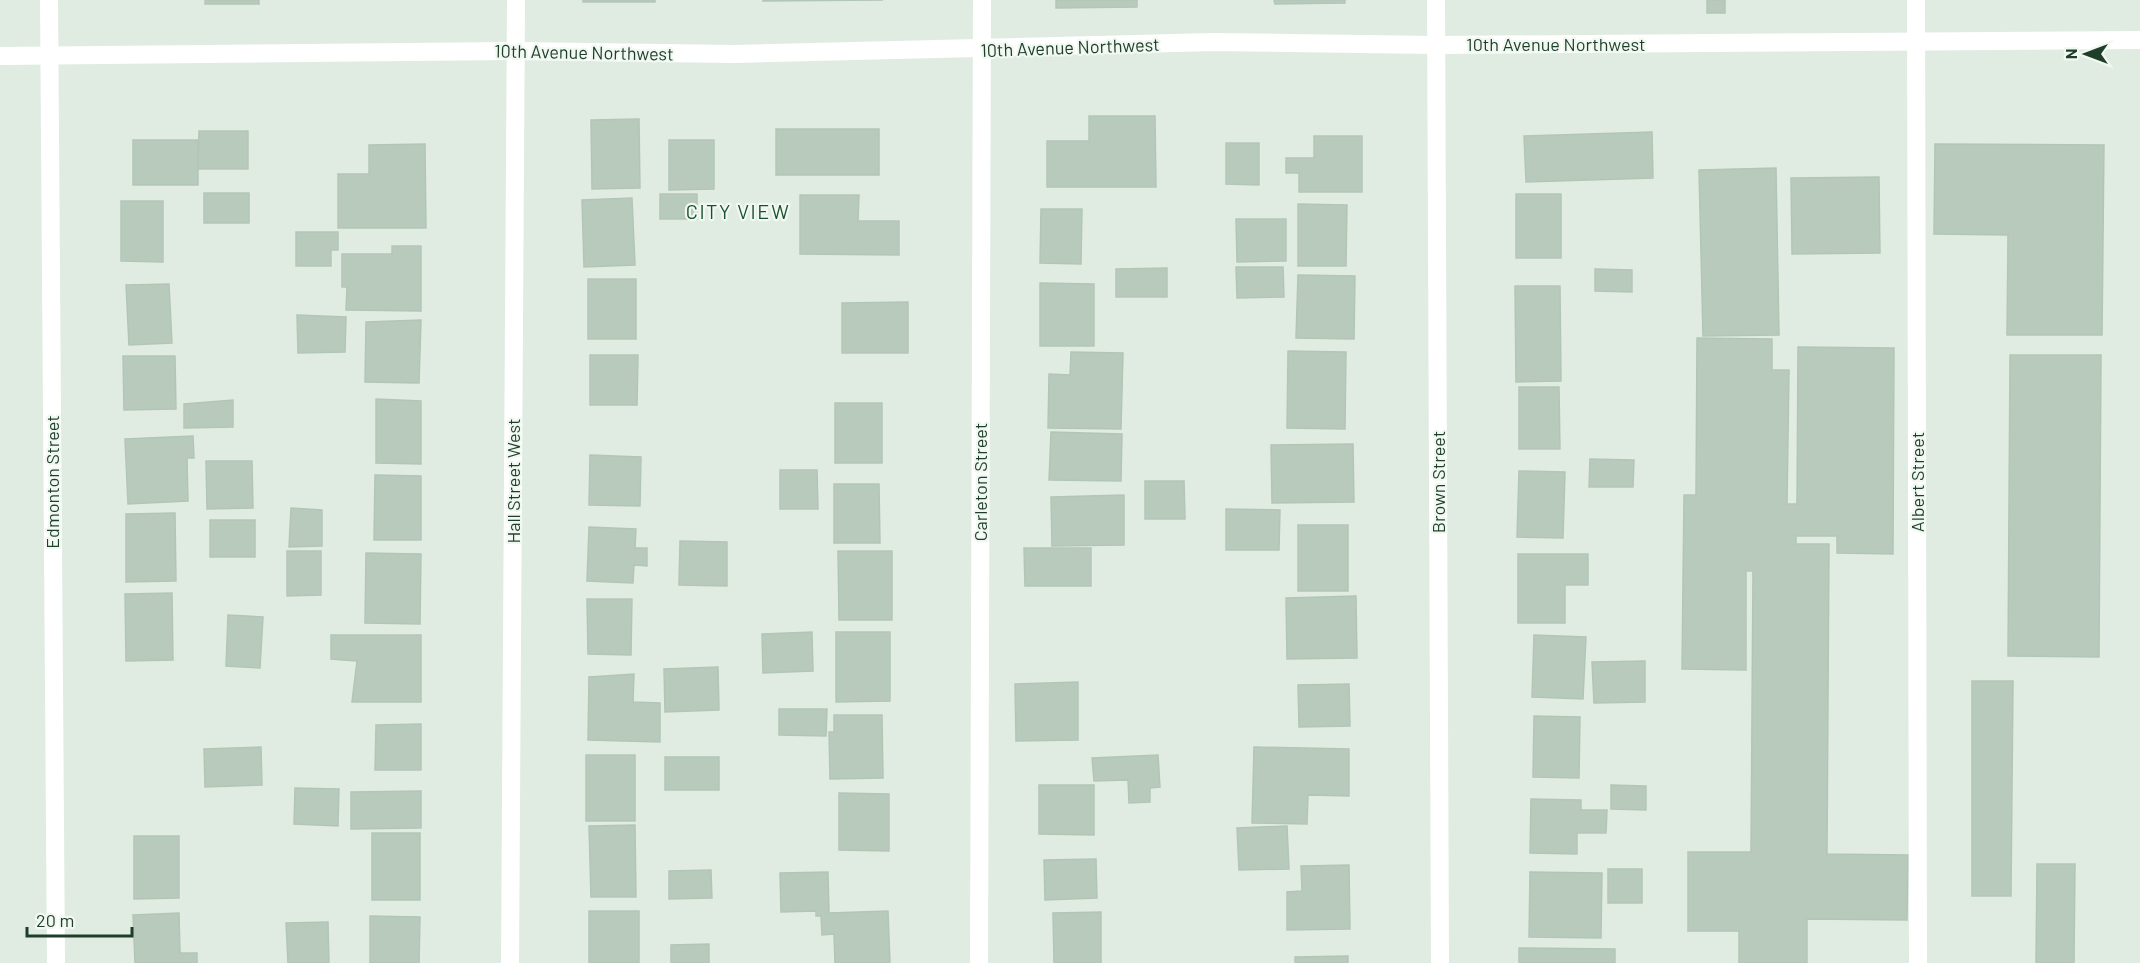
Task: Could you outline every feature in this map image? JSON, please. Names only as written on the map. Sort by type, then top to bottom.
[{"type":"street","name":"Edmonton Street","points":[[49,0],[56,963]]},
{"type":"street","name":"Hall Street West","points":[[510,963],[516,0]]},
{"type":"street","name":"Carleton Street","points":[[979,963],[982,0]]},
{"type":"street","name":"Brown Street","points":[[1436,0],[1440,963]]},
{"type":"street","name":"Albert Street","points":[[1916,0],[1918,963]]},
{"type":"street","name":"10th Avenue Northwest","points":[[0,56],[516,51],[735,54],[1214,42],[1436,45],[2140,40]]},
{"type":"building","points":[[205,0],[259,0],[259,4],[205,4]]},
{"type":"building","points":[[583,0],[655,0],[655,2],[583,2]]},
{"type":"building","points":[[763,0],[883,0],[763,1]]},
{"type":"building","points":[[1056,0],[1137,0],[1137,7],[1056,8]]},
{"type":"building","points":[[1274,0],[1345,0],[1345,3],[1275,4]]},
{"type":"building","points":[[1707,0],[1725,0],[1725,13],[1707,13]]},
{"type":"building","points":[[1089,116],[1155,116],[1156,187],[1047,187],[1047,141],[1089,141]]},
{"type":"building","points":[[639,119],[640,188],[592,189],[591,120]]},
{"type":"building","points":[[776,129],[879,129],[879,175],[776,175]]},
{"type":"building","points":[[199,131],[248,131],[248,169],[198,169]]},
{"type":"building","points":[[1652,132],[1653,178],[1526,182],[1524,136]]},
{"type":"building","points":[[1314,136],[1362,136],[1362,192],[1299,192],[1299,173],[1286,173],[1286,158],[1314,158]]},
{"type":"building","points":[[133,140],[198,140],[198,185],[133,185]]},
{"type":"building","points":[[669,140],[714,140],[714,189],[669,190]]},
{"type":"building","points":[[1226,143],[1259,143],[1259,185],[1226,184]]},
{"type":"building","points":[[425,144],[426,228],[338,228],[338,174],[369,174],[369,145]]},
{"type":"building","points":[[1935,144],[2104,145],[2102,335],[2007,335],[2008,235],[1934,234]]},
{"type":"building","points":[[1776,168],[1779,335],[1703,336],[1699,170]]},
{"type":"building","points":[[1879,177],[1880,253],[1792,254],[1791,178]]},
{"type":"building","points":[[204,193],[249,193],[249,223],[204,223]]},
{"type":"building","points":[[660,194],[697,194],[697,219],[660,219]]},
{"type":"building","points":[[1516,194],[1561,194],[1561,258],[1516,258]]},
{"type":"building","points":[[800,195],[859,195],[858,221],[899,221],[899,255],[800,254]]},
{"type":"building","points":[[632,198],[635,265],[584,267],[582,200]]},
{"type":"building","points":[[121,201],[163,201],[163,262],[121,261]]},
{"type":"building","points":[[1298,204],[1347,205],[1346,266],[1298,266]]},
{"type":"building","points":[[1041,209],[1082,209],[1081,264],[1040,263]]},
{"type":"building","points":[[1236,219],[1286,219],[1286,261],[1237,262]]},
{"type":"building","points":[[296,232],[338,232],[338,250],[331,250],[331,266],[296,266]]},
{"type":"building","points":[[392,246],[421,246],[421,311],[346,310],[347,287],[342,287],[342,254],[392,254]]},
{"type":"building","points":[[1236,267],[1283,267],[1284,297],[1237,298]]},
{"type":"building","points":[[1167,268],[1167,297],[1116,297],[1116,269]]},
{"type":"building","points":[[1595,269],[1632,270],[1632,292],[1595,291]]},
{"type":"building","points":[[1298,275],[1355,276],[1354,339],[1296,338]]},
{"type":"building","points":[[588,279],[636,279],[636,339],[588,339]]},
{"type":"building","points":[[1040,283],[1094,284],[1094,346],[1040,346]]},
{"type":"building","points":[[169,284],[172,343],[129,345],[126,285]]},
{"type":"building","points":[[1515,286],[1560,286],[1561,381],[1516,382]]},
{"type":"building","points":[[908,302],[908,353],[842,353],[842,303]]},
{"type":"building","points":[[297,315],[346,317],[345,352],[298,353]]},
{"type":"building","points":[[421,320],[419,383],[365,382],[366,322]]},
{"type":"building","points":[[1697,338],[1772,339],[1772,370],[1789,370],[1787,504],[1797,504],[1798,347],[1894,348],[1893,554],[1837,553],[1837,536],[1796,536],[1796,544],[1829,544],[1827,854],[1908,855],[1907,920],[1807,919],[1807,963],[1739,963],[1739,931],[1688,931],[1688,852],[1751,852],[1753,571],[1746,571],[1746,670],[1682,669],[1684,495],[1696,495]]},
{"type":"building","points":[[1288,351],[1346,352],[1345,429],[1287,428]]},
{"type":"building","points":[[1071,352],[1123,353],[1121,429],[1048,428],[1049,374],[1070,375]]},
{"type":"building","points":[[590,355],[638,355],[637,405],[590,405]]},
{"type":"building","points":[[2010,355],[2101,355],[2099,657],[2008,656]]},
{"type":"building","points":[[123,356],[175,356],[176,409],[124,410]]},
{"type":"building","points":[[1519,387],[1559,387],[1560,449],[1519,449]]},
{"type":"building","points":[[376,399],[421,401],[421,464],[376,463]]},
{"type":"building","points":[[233,400],[233,427],[184,428],[184,404]]},
{"type":"building","points":[[835,403],[882,403],[882,463],[835,463]]},
{"type":"building","points":[[1051,432],[1122,434],[1121,481],[1049,480]]},
{"type":"building","points":[[193,436],[194,458],[187,458],[188,501],[128,504],[125,439]]},
{"type":"building","points":[[1353,444],[1354,502],[1272,503],[1271,445]]},
{"type":"building","points":[[590,455],[641,457],[640,506],[589,505]]},
{"type":"building","points":[[1590,459],[1634,460],[1633,487],[1589,487]]},
{"type":"building","points":[[206,461],[252,461],[253,508],[207,509]]},
{"type":"building","points":[[780,470],[817,470],[818,509],[780,509]]},
{"type":"building","points":[[1519,471],[1565,472],[1563,538],[1517,537]]},
{"type":"building","points":[[375,475],[421,476],[421,540],[374,540]]},
{"type":"building","points":[[1145,481],[1184,481],[1185,519],[1145,519]]},
{"type":"building","points":[[834,484],[879,484],[880,543],[834,543]]},
{"type":"building","points":[[1124,495],[1124,545],[1052,546],[1051,497]]},
{"type":"building","points":[[291,508],[322,510],[322,546],[289,547]]},
{"type":"building","points":[[1226,509],[1280,510],[1279,550],[1226,550]]},
{"type":"building","points":[[175,513],[176,581],[126,582],[126,514]]},
{"type":"building","points":[[210,520],[255,520],[255,557],[210,557]]},
{"type":"building","points":[[1298,525],[1348,525],[1348,591],[1298,591]]},
{"type":"building","points":[[589,527],[636,529],[635,548],[647,548],[647,566],[634,565],[633,583],[587,581]]},
{"type":"building","points":[[680,541],[727,542],[727,586],[679,585]]},
{"type":"building","points":[[1024,548],[1091,548],[1091,586],[1025,586]]},
{"type":"building","points":[[287,551],[321,551],[321,595],[287,596]]},
{"type":"building","points":[[838,551],[892,551],[892,620],[839,620]]},
{"type":"building","points":[[366,553],[421,554],[420,624],[365,623]]},
{"type":"building","points":[[1518,554],[1588,554],[1588,585],[1565,585],[1565,623],[1518,623]]},
{"type":"building","points":[[172,593],[173,660],[126,661],[125,594]]},
{"type":"building","points":[[1356,596],[1357,658],[1287,659],[1286,598]]},
{"type":"building","points":[[587,599],[632,599],[631,655],[588,654]]},
{"type":"building","points":[[228,615],[263,617],[260,668],[226,666]]},
{"type":"building","points":[[812,632],[813,671],[763,673],[762,634]]},
{"type":"building","points":[[836,632],[890,632],[890,701],[836,702]]},
{"type":"building","points":[[331,635],[421,635],[421,702],[352,702],[357,661],[331,659]]},
{"type":"building","points":[[1534,635],[1586,637],[1583,699],[1532,697]]},
{"type":"building","points":[[1645,661],[1645,702],[1594,703],[1592,662]]},
{"type":"building","points":[[718,667],[719,710],[665,712],[664,669]]},
{"type":"building","points":[[634,674],[633,702],[660,703],[660,742],[588,740],[589,677]]},
{"type":"building","points":[[1972,681],[2013,681],[2011,896],[1972,896]]},
{"type":"building","points":[[1078,682],[1078,740],[1016,741],[1015,684]]},
{"type":"building","points":[[1349,684],[1350,726],[1299,727],[1298,685]]},
{"type":"building","points":[[779,709],[827,709],[826,736],[779,735]]},
{"type":"building","points":[[834,715],[882,715],[883,778],[830,779],[829,732],[834,732]]},
{"type":"building","points":[[1534,716],[1580,717],[1579,778],[1533,777]]},
{"type":"building","points":[[421,724],[421,770],[375,770],[376,725]]},
{"type":"building","points":[[261,747],[262,785],[205,787],[204,749]]},
{"type":"building","points":[[1254,747],[1349,749],[1349,796],[1308,795],[1307,824],[1252,823]]},
{"type":"building","points":[[586,755],[635,755],[635,821],[586,821]]},
{"type":"building","points":[[1158,755],[1160,787],[1150,788],[1150,802],[1129,803],[1128,780],[1094,781],[1092,758]]},
{"type":"building","points":[[665,757],[719,757],[719,790],[665,790]]},
{"type":"building","points":[[1039,785],[1094,785],[1094,835],[1039,834]]},
{"type":"building","points":[[1611,785],[1646,786],[1646,810],[1611,809]]},
{"type":"building","points":[[295,788],[339,789],[338,826],[294,824]]},
{"type":"building","points":[[421,791],[421,828],[351,829],[351,792]]},
{"type":"building","points":[[839,793],[889,794],[889,851],[839,850]]},
{"type":"building","points":[[1531,799],[1581,800],[1581,810],[1607,810],[1606,833],[1577,833],[1577,854],[1530,853]]},
{"type":"building","points":[[635,825],[636,897],[591,897],[589,826]]},
{"type":"building","points":[[1287,826],[1289,869],[1239,870],[1237,828]]},
{"type":"building","points":[[372,833],[420,833],[420,900],[372,900]]},
{"type":"building","points":[[134,836],[179,836],[179,898],[134,899]]},
{"type":"building","points":[[1096,859],[1097,898],[1045,900],[1044,860]]},
{"type":"building","points":[[2037,864],[2075,864],[2074,963],[2036,963]]},
{"type":"building","points":[[1349,865],[1350,929],[1287,930],[1287,892],[1302,891],[1301,866]]},
{"type":"building","points":[[1608,869],[1642,869],[1642,903],[1608,903]]},
{"type":"building","points":[[711,870],[712,898],[669,899],[669,871]]},
{"type":"building","points":[[828,872],[829,913],[888,911],[890,963],[835,963],[834,934],[822,935],[821,916],[816,916],[816,911],[781,912],[780,873]]},
{"type":"building","points":[[1530,872],[1602,873],[1601,938],[1529,937]]},
{"type":"building","points":[[589,911],[639,911],[639,963],[589,963]]},
{"type":"building","points":[[1101,912],[1101,963],[1054,963],[1053,913]]},
{"type":"building","points":[[179,913],[180,953],[197,953],[197,963],[135,963],[133,915]]},
{"type":"building","points":[[370,916],[420,917],[419,963],[370,963]]},
{"type":"building","points":[[328,922],[329,963],[288,963],[286,923]]},
{"type":"building","points":[[709,944],[709,963],[671,963],[671,945]]},
{"type":"building","points":[[1519,948],[1615,949],[1615,963],[1519,963]]},
{"type":"building","points":[[1348,956],[1348,963],[1295,963],[1295,957]]},
{"type":"district","name":"CITY VIEW","points":[[738,211]]}]
